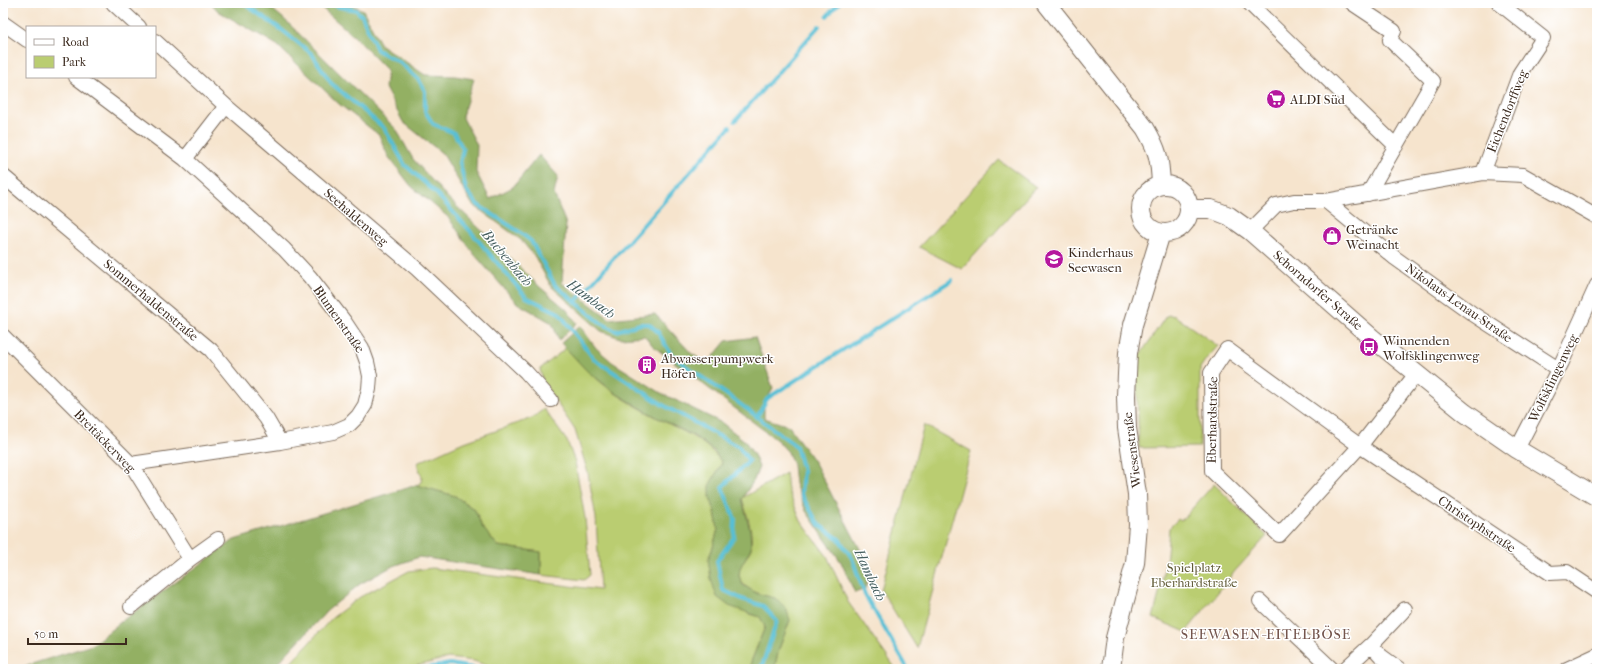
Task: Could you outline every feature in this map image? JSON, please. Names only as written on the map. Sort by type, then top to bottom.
[{"type":"street","points":[[113,3],[138,26]]},
{"type":"street","points":[[1046,3],[1145,128],[1155,146],[1158,155],[1161,185]]},
{"type":"street","points":[[1249,3],[1396,146]]},
{"type":"street","points":[[1352,3],[1394,31],[1390,40],[1433,81],[1368,194]]},
{"type":"street","name":"Eichendorffweg","points":[[1483,173],[1520,73],[1543,38],[1499,3]]},
{"type":"street","points":[[3,23],[26,39]]},
{"type":"street","name":"Seehaldenweg","points":[[156,42],[226,106],[417,269],[526,372],[551,400]]},
{"type":"street","name":"Blumenstraße","points":[[77,78],[185,159],[284,249],[310,278],[344,321],[362,348],[370,376],[369,389],[365,405],[358,416],[349,425],[333,432],[280,442],[131,464]]},
{"type":"street","points":[[185,159],[226,106]]},
{"type":"street","points":[[1250,231],[1276,205],[1294,201],[1326,201],[1483,173],[1523,175],[1597,217]]},
{"type":"street","name":"Sommerhaldenstraße","points":[[3,176],[211,350],[266,418],[280,442]]},
{"type":"street","points":[[1161,185],[1171,186],[1184,193],[1189,202],[1190,209],[1188,219],[1181,228],[1172,232],[1161,233],[1152,229],[1147,224],[1141,211],[1144,197],[1153,188],[1161,185]]},
{"type":"street","name":"Nikolaus-Lenau-Straße","points":[[1326,201],[1359,230],[1421,277],[1473,314],[1558,369]]},
{"type":"street","name":"Schorndorfer Straße","points":[[1190,209],[1211,209],[1229,216],[1250,231],[1316,290],[1416,374],[1466,413],[1517,449],[1597,497]]},
{"type":"street","name":"Wiesenstraße","points":[[1111,669],[1115,638],[1135,563],[1138,525],[1137,494],[1127,422],[1126,396],[1128,354],[1133,325],[1161,233]]},
{"type":"street","name":"Wolfsklingenweg","points":[[1517,449],[1558,369],[1597,285]]},
{"type":"street","name":"Breitäckerweg","points":[[3,336],[131,464],[190,559]]},
{"type":"street","name":"Eberhardstraße","points":[[1360,446],[1227,349],[1211,373],[1212,471],[1279,535],[1360,446],[1416,374]]},
{"type":"street","name":"Christophstraße","points":[[1360,446],[1550,573],[1567,572],[1597,592]]},
{"type":"street","points":[[131,607],[190,559],[218,539]]},
{"type":"street","points":[[1260,602],[1332,669]]},
{"type":"street","points":[[1344,669],[1371,645],[1405,609]]},
{"type":"street","points":[[1371,645],[1381,656],[1399,669]]},
{"type":"street","points":[[1567,669],[1597,655]]},
{"type":"green space","points":[[211,3],[265,3],[285,20],[396,129],[413,159],[446,196],[541,288],[566,309],[577,323],[559,340],[552,323],[517,303],[474,254],[448,217],[411,186],[388,156],[379,135],[339,104],[277,45],[218,11]]},
{"type":"green space","points":[[316,3],[348,3],[363,10],[381,45],[425,75],[455,76],[474,79],[462,116],[477,145],[476,172],[490,199],[513,187],[539,155],[558,176],[554,194],[566,224],[562,283],[610,319],[655,314],[692,354],[708,363],[726,341],[755,337],[773,388],[764,404],[764,418],[789,426],[815,463],[871,570],[865,589],[855,593],[841,562],[806,511],[795,484],[793,465],[788,452],[778,441],[653,346],[645,336],[620,338],[601,331],[551,286],[535,257],[521,240],[472,204],[443,154],[403,122],[385,88],[387,70],[355,37]]},
{"type":"green space","points":[[999,160],[1036,187],[962,269],[919,247]]},
{"type":"green space","points":[[1166,316],[1175,316],[1218,346],[1200,368],[1200,447],[1139,448],[1136,361]]},
{"type":"green space","points":[[580,326],[596,348],[612,362],[661,393],[722,423],[745,441],[754,455],[759,467],[754,480],[742,499],[750,530],[751,548],[740,568],[739,576],[743,585],[758,594],[775,598],[786,608],[790,620],[779,649],[774,669],[751,669],[751,662],[765,627],[760,617],[729,606],[717,597],[711,579],[708,559],[718,529],[715,512],[710,497],[710,484],[722,463],[714,451],[694,436],[658,418],[617,394],[587,371],[561,343]]},
{"type":"green space","points":[[566,348],[604,385],[643,410],[701,442],[716,455],[722,463],[717,473],[715,512],[718,529],[708,559],[750,614],[761,617],[765,627],[751,662],[751,669],[496,669],[474,661],[448,658],[404,669],[285,669],[332,618],[360,597],[409,571],[432,568],[600,590],[596,518],[588,473],[575,430],[543,382],[540,369]]},
{"type":"green space","points":[[544,409],[567,441],[575,462],[585,518],[590,575],[584,580],[541,575],[541,552],[498,546],[482,527],[475,510],[455,496],[417,485],[421,482],[422,477],[417,463],[459,444],[532,418]]},
{"type":"green space","points":[[924,425],[971,451],[917,648],[881,590]]},
{"type":"green space","points":[[786,473],[788,490],[801,521],[827,556],[848,602],[896,669],[774,669],[779,649],[790,620],[775,598],[762,595],[749,589],[740,580],[740,567],[750,550],[752,542],[749,523],[742,498]]},
{"type":"green space","name":"Spielplatz Eberhardstraße","points":[[1214,484],[1267,536],[1235,571],[1186,632],[1153,618],[1167,554],[1169,528],[1178,519],[1181,521]]},
{"type":"green space","points":[[417,485],[455,496],[475,510],[482,527],[498,546],[541,552],[541,575],[419,557],[391,567],[360,584],[328,610],[272,669],[16,669],[92,645],[122,621],[234,540]]},
{"type":"waterway","name":"Buchenbach","points":[[243,3],[282,30],[312,54],[331,83],[384,128],[405,165],[435,192],[526,297],[559,313],[594,359],[663,405],[739,447],[749,461],[722,487],[735,519],[734,537],[717,561],[723,590],[742,599],[763,606],[777,621],[761,669]]},
{"type":"waterway","name":"Hambach","points":[[330,3],[339,7],[356,10],[362,16],[377,50],[399,62],[419,80],[425,91],[425,111],[433,124],[454,133],[463,149],[460,163],[466,190],[478,205],[531,241],[555,285],[601,323],[616,331],[640,324],[649,324],[658,332],[671,354],[796,446],[803,471],[801,494],[819,525],[839,539],[852,558],[865,595],[908,669]]},
{"type":"waterway","points":[[827,16],[839,3]]},
{"type":"waterway","points":[[735,121],[819,26]]},
{"type":"waterway","points":[[575,302],[730,127]]},
{"type":"waterway","points":[[757,417],[767,399],[771,396],[952,280]]},
{"type":"waterway","points":[[421,669],[450,664],[478,669]]},
{"type":"place","name":"ALDI Süd","points":[[1276,99]]},
{"type":"place","name":"Getränke Weinacht","points":[[1332,236]]},
{"type":"place","name":"Kinderhaus Seewasen","points":[[1054,259]]},
{"type":"place","name":"Winnenden Wolfsklingenweg","points":[[1369,347]]},
{"type":"place","name":"Abwasserpumpwerk Höfen","points":[[647,365]]},
{"type":"district","name":"SEEWASEN-EITELBÖSE","points":[[1266,634]]}]
